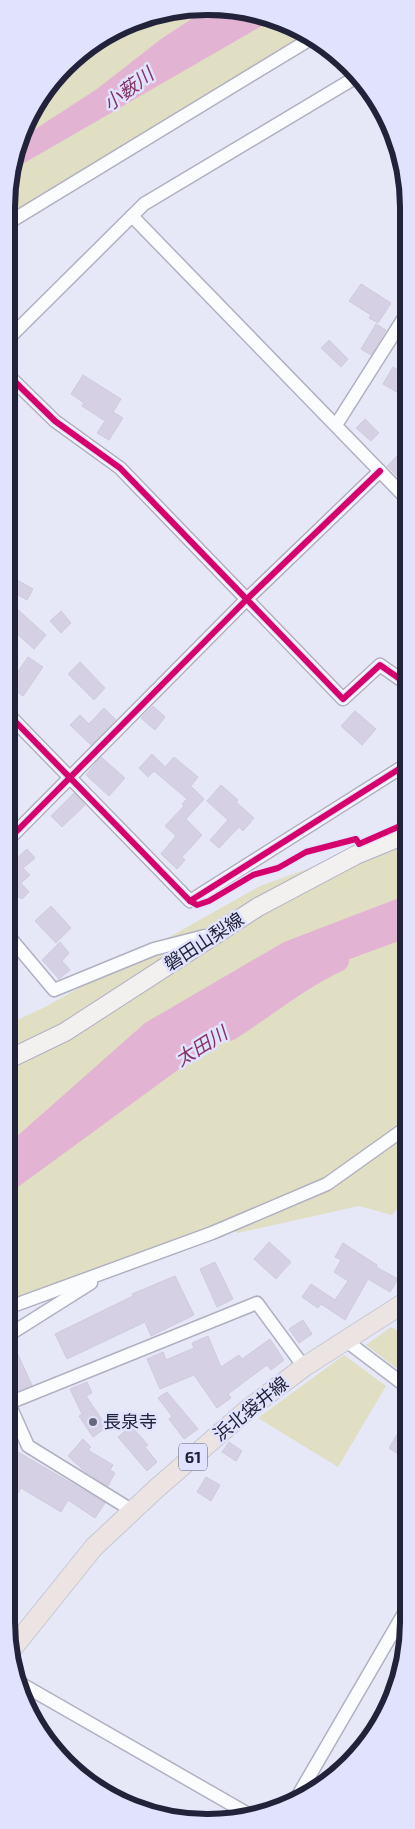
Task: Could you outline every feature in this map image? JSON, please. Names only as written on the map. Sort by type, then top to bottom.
[{"type":"main road","name":"磐田山梨線","points":[[15,1056],[65,1032],[258,907],[356,854],[400,837]]},
{"type":"main road","name":"浜北袋井線","points":[[16,1643],[94,1547],[133,1511],[248,1410],[304,1367],[400,1305]]},
{"type":"street","points":[[15,219],[306,42]]},
{"type":"street","points":[[15,332],[144,204],[351,80]]},
{"type":"street","points":[[132,216],[400,492]]},
{"type":"street","points":[[336,425],[400,324]]},
{"type":"street","points":[[15,381],[55,421],[120,468],[343,699],[380,664],[400,679]]},
{"type":"street","points":[[15,833],[247,599],[380,471]]},
{"type":"street","points":[[15,721],[190,901],[400,768]]},
{"type":"street","points":[[15,944],[54,990],[154,949],[219,931]]},
{"type":"street","points":[[15,1305],[212,1232],[327,1184],[400,1133]]},
{"type":"street","points":[[15,1331],[115,1269]]},
{"type":"street","points":[[15,1400],[257,1303],[304,1367]]},
{"type":"street","points":[[345,1340],[400,1382]]},
{"type":"street","points":[[15,1419],[28,1446],[133,1511]]},
{"type":"street","points":[[302,1789],[400,1620]]},
{"type":"street","points":[[27,1687],[242,1810]]},
{"type":"shaded area","points":[[195,15],[220,15],[245,19],[269,25],[299,38],[48,199],[15,218],[15,195],[25,146],[35,122],[55,90],[71,71],[101,47],[122,35],[146,25]]},
{"type":"shaded area","points":[[400,836],[400,1206],[392,1215],[359,1206],[238,1233],[232,1229],[318,1188],[15,1305],[15,1021],[47,1006],[260,886]]},
{"type":"shaded area","points":[[391,1327],[400,1332],[400,1371],[366,1345]]},
{"type":"shaded area","points":[[344,1355],[386,1386],[338,1467],[258,1418]]},
{"type":"water","name":"小薮川","points":[[197,15],[220,15],[265,24],[20,165],[31,132],[97,89],[161,39]]},
{"type":"water","points":[[400,898],[400,941],[309,974],[15,1189],[15,1138],[145,1023],[284,942]]},
{"type":"building","points":[[361,284],[391,303],[378,323],[369,318],[371,315],[349,301]]},
{"type":"building","points":[[376,324],[386,330],[371,355],[361,349]]},
{"type":"building","points":[[329,340],[348,359],[341,367],[321,348]]},
{"type":"building","points":[[393,367],[400,372],[400,394],[383,384]]},
{"type":"building","points":[[83,375],[121,399],[113,412],[123,418],[109,440],[97,433],[105,421],[82,406],[84,403],[71,394]]},
{"type":"building","points":[[365,419],[379,433],[371,441],[356,428]]},
{"type":"building","points":[[400,453],[400,475],[398,477],[387,466]]},
{"type":"building","points":[[17,580],[33,589],[27,600],[15,593]]},
{"type":"building","points":[[16,608],[46,635],[34,649],[15,632]]},
{"type":"building","points":[[61,611],[71,623],[61,633],[50,621]]},
{"type":"building","points":[[28,657],[43,667],[23,696],[15,691],[15,676]]},
{"type":"building","points":[[80,662],[105,688],[94,700],[68,674]]},
{"type":"building","points":[[153,706],[165,717],[155,730],[141,718]]},
{"type":"building","points":[[104,708],[116,720],[91,745],[70,725],[80,715],[89,724]]},
{"type":"building","points":[[355,711],[376,729],[362,745],[341,726]]},
{"type":"building","points":[[152,754],[165,767],[174,757],[198,777],[191,786],[204,799],[186,819],[202,835],[182,857],[185,860],[177,869],[161,854],[176,836],[165,826],[184,806],[182,804],[187,799],[154,771],[148,777],[139,768]]},
{"type":"building","points":[[101,757],[125,778],[109,796],[86,775]]},
{"type":"building","points":[[221,785],[254,818],[243,831],[239,827],[219,848],[210,840],[228,820],[207,801]]},
{"type":"building","points":[[74,793],[85,805],[62,827],[51,816]]},
{"type":"building","points":[[27,849],[35,858],[23,868],[30,875],[21,883],[29,892],[22,899],[19,897],[15,901],[15,860]]},
{"type":"building","points":[[51,906],[71,928],[56,943],[35,921]]},
{"type":"building","points":[[60,942],[69,953],[62,961],[70,970],[59,979],[42,960]]},
{"type":"building","points":[[269,1242],[291,1262],[276,1279],[254,1259]]},
{"type":"building","points":[[343,1243],[377,1265],[376,1267],[398,1279],[390,1292],[368,1279],[345,1320],[321,1304],[318,1308],[302,1297],[311,1284],[335,1300],[348,1281],[334,1272],[341,1260],[335,1257]]},
{"type":"building","points":[[215,1262],[233,1299],[217,1307],[200,1269]]},
{"type":"building","points":[[175,1276],[194,1315],[151,1336],[145,1322],[67,1359],[55,1334],[133,1296],[132,1294]]},
{"type":"building","points":[[303,1320],[312,1334],[299,1343],[289,1329]]},
{"type":"building","points":[[208,1336],[221,1367],[239,1355],[242,1359],[270,1339],[284,1360],[271,1370],[267,1365],[228,1394],[231,1398],[217,1408],[194,1375],[160,1389],[147,1359],[163,1352],[166,1360],[194,1348],[192,1343]]},
{"type":"building","points":[[15,1348],[32,1385],[16,1391],[15,1389]]},
{"type":"building","points":[[87,1382],[92,1393],[86,1396],[107,1427],[93,1437],[79,1416],[82,1414],[70,1389]]},
{"type":"building","points":[[167,1392],[198,1429],[184,1439],[169,1419],[172,1416],[158,1398]]},
{"type":"building","points":[[131,1426],[148,1445],[145,1447],[157,1462],[147,1471],[118,1437]]},
{"type":"building","points":[[400,1430],[400,1455],[389,1448]]},
{"type":"building","points":[[83,1439],[91,1447],[88,1450],[113,1465],[110,1470],[115,1473],[108,1486],[83,1470],[68,1456]]},
{"type":"building","points":[[229,1442],[242,1451],[236,1461],[222,1452]]},
{"type":"building","points":[[15,1450],[105,1503],[95,1518],[68,1500],[61,1512],[21,1488],[15,1498]]},
{"type":"building","points":[[206,1477],[220,1485],[211,1501],[197,1492]]},
{"type":"waterway","name":"太田川","points":[[229,1029],[295,984],[337,960]]},
{"type":"cycle path","points":[[15,382],[55,421],[120,468],[343,699],[380,665],[400,679]]},
{"type":"cycle path","points":[[15,833],[247,599],[380,471]]},
{"type":"cycle path","points":[[15,721],[190,901],[197,905],[209,901],[253,875],[278,868],[306,852],[356,839],[359,844],[400,826]]},
{"type":"cycle path","points":[[190,901],[400,768]]},
{"type":"place","name":"長泉寺","points":[[93,1422]]}]
